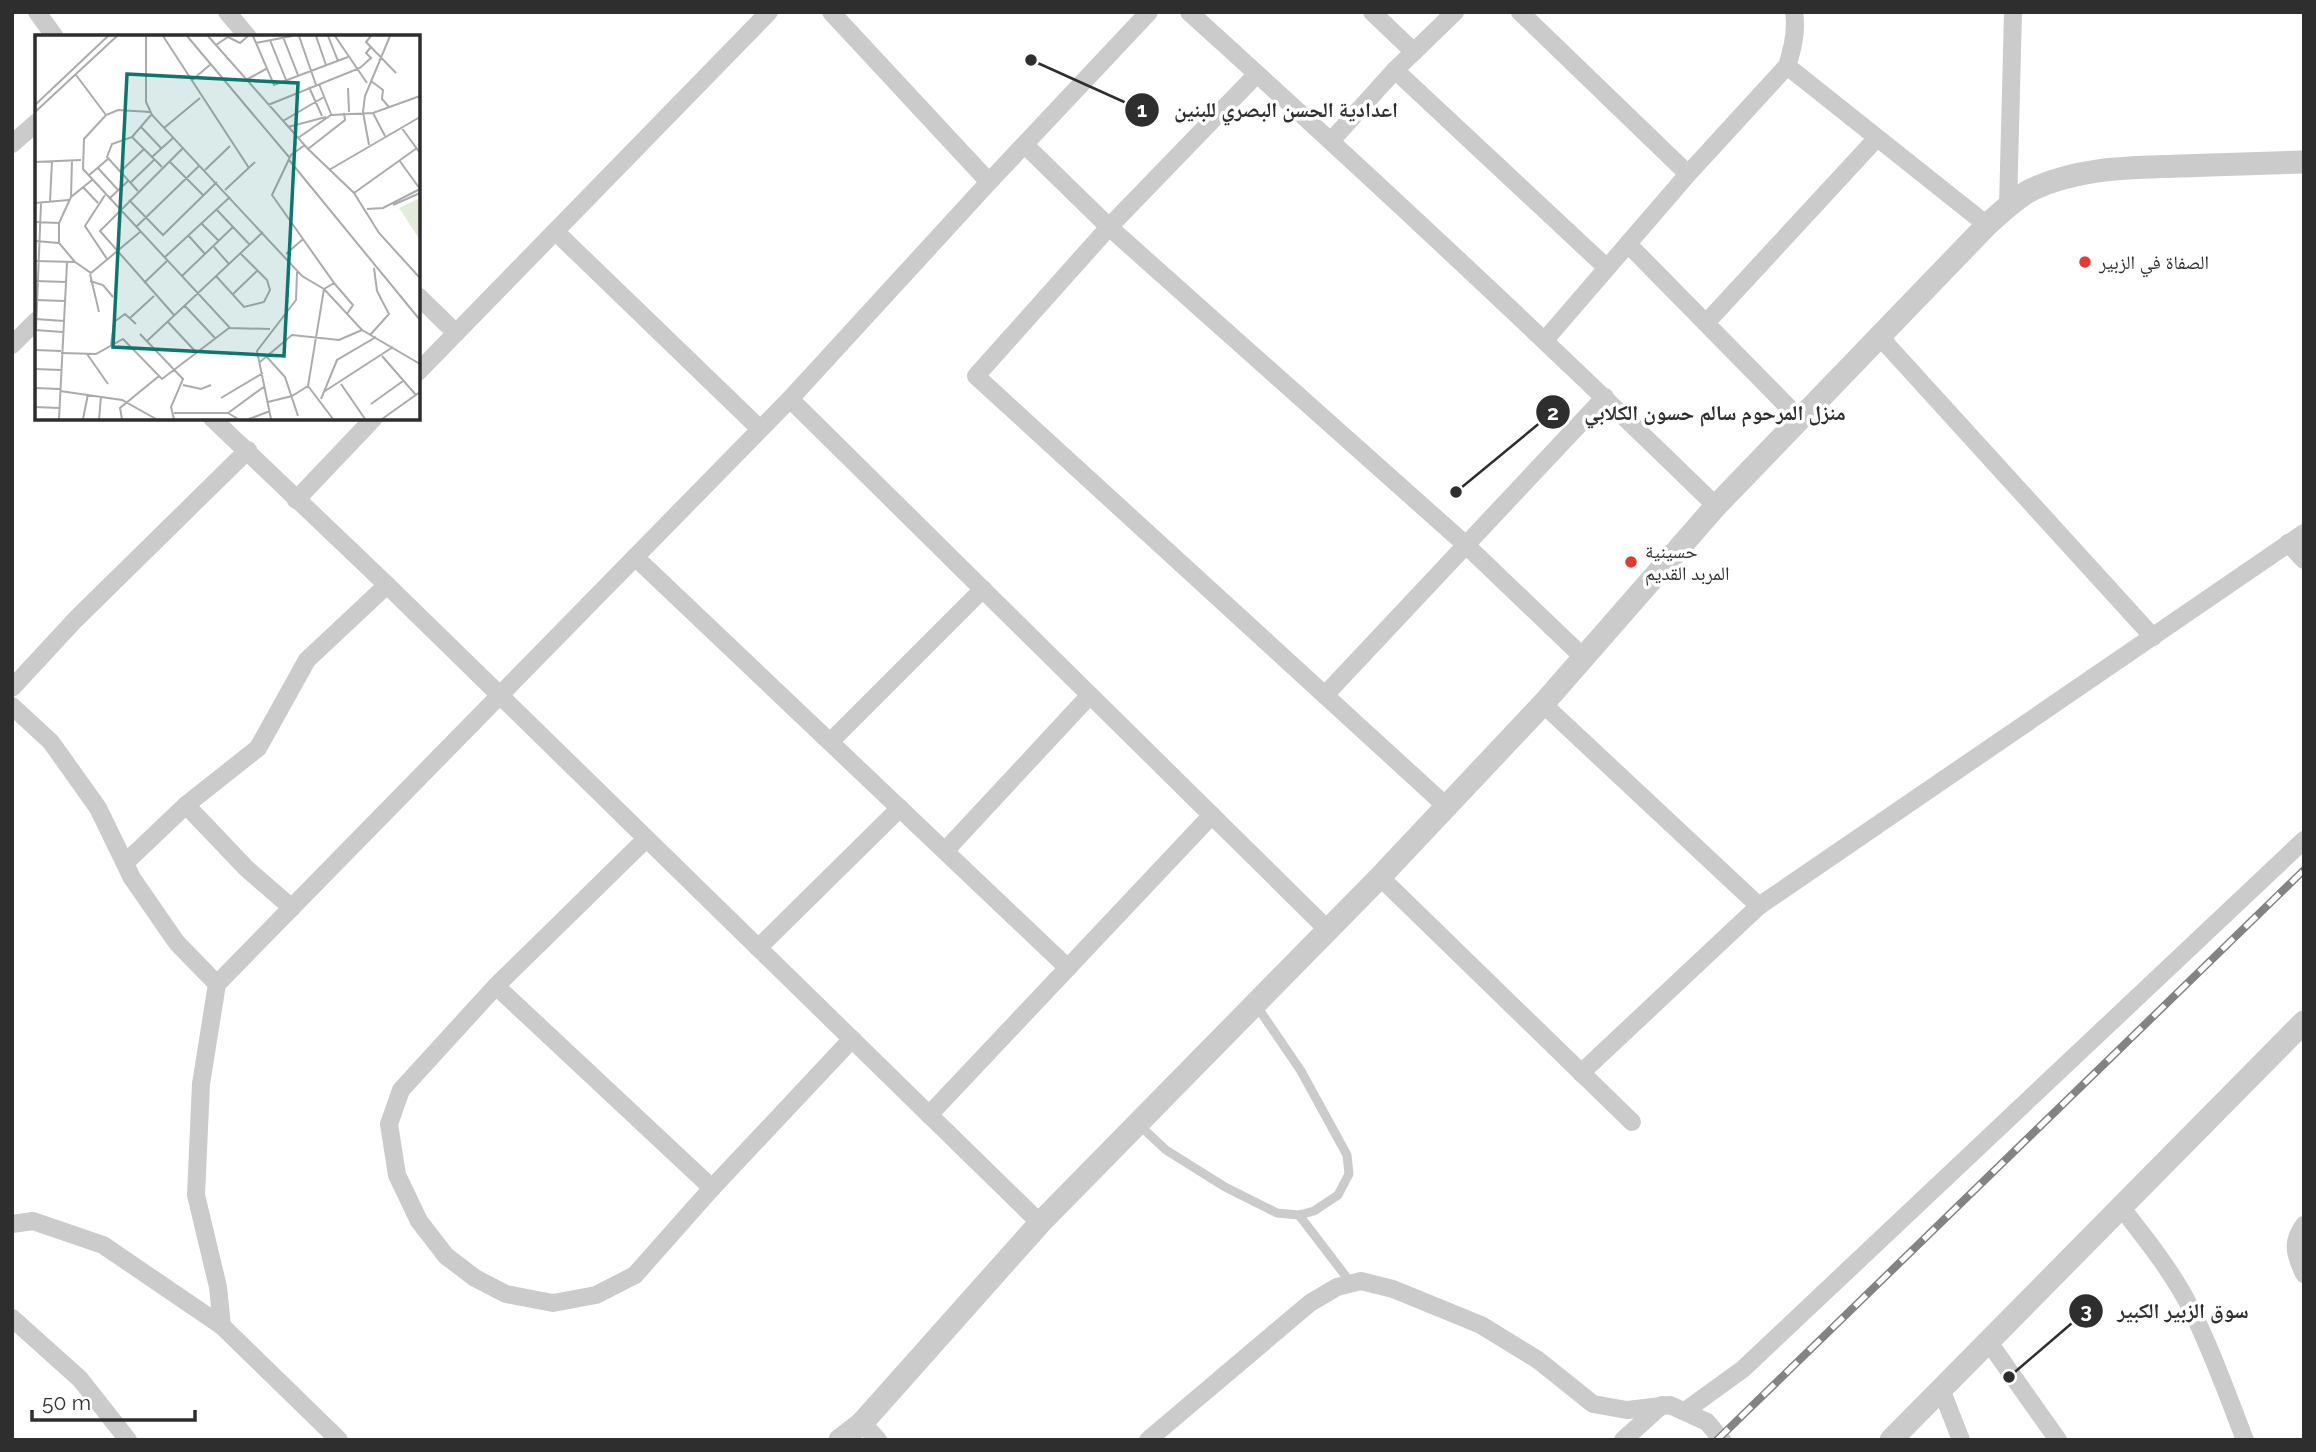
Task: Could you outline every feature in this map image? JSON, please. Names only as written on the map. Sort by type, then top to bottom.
[{"type":"street","points":[[37,12],[54,35]]},
{"type":"street","points":[[227,12],[246,35]]},
{"type":"street","points":[[420,370],[769,12]]},
{"type":"street","points":[[831,12],[989,181]]},
{"type":"street","points":[[222,1326],[218,1287],[196,1195],[201,1084],[218,984],[790,399],[989,181],[1149,12]]},
{"type":"street","points":[[1189,12],[1545,340],[1716,506]]},
{"type":"street","points":[[1372,12],[1414,52]]},
{"type":"street","points":[[1331,141],[1395,70],[1455,12]]},
{"type":"street","points":[[1520,12],[1688,174]]},
{"type":"street","points":[[1545,340],[1688,174],[1787,66],[1793,49],[1796,23],[1794,12]]},
{"type":"street","points":[[2008,207],[2014,12]]},
{"type":"street","points":[[1787,66],[1987,225]]},
{"type":"street","points":[[1395,70],[1607,268]]},
{"type":"street","points":[[1257,74],[1109,227],[976,376],[1446,806]]},
{"type":"street","points":[[12,144],[35,124]]},
{"type":"street","points":[[1706,323],[1876,138]]},
{"type":"street","points":[[1025,145],[1109,227],[1466,545],[1584,658]]},
{"type":"street","points":[[840,1440],[862,1423],[1040,1223],[1380,877],[1543,704],[1716,506],[1987,225],[2030,190],[2087,171],[2304,162]]},
{"type":"street","points":[[556,232],[760,429]]},
{"type":"street","points":[[1628,244],[1800,419]]},
{"type":"street","points":[[420,298],[456,333]]},
{"type":"street","points":[[12,345],[35,322]]},
{"type":"street","points":[[1879,336],[2153,636]]},
{"type":"street","points":[[1325,695],[1605,397]]},
{"type":"street","points":[[790,399],[1328,930]]},
{"type":"street","points":[[214,420],[1040,1223]]},
{"type":"street","points":[[296,500],[372,420]]},
{"type":"street","points":[[12,688],[75,620],[248,450]]},
{"type":"street","points":[[1581,1073],[1759,906],[2304,533]]},
{"type":"street","points":[[2288,543],[2304,560]]},
{"type":"street","points":[[635,557],[1068,968]]},
{"type":"street","points":[[125,863],[186,805],[258,748],[307,660],[387,586]]},
{"type":"street","points":[[830,742],[983,589]]},
{"type":"street","points":[[944,851],[1090,695]]},
{"type":"street","points":[[1543,704],[1759,906]]},
{"type":"street","points":[[12,706],[51,742],[98,808],[132,878],[177,943],[218,984]]},
{"type":"street","points":[[186,805],[247,869],[292,908]]},
{"type":"street","points":[[758,948],[900,808]]},
{"type":"street","points":[[929,1115],[1212,815]]},
{"type":"street","points":[[646,839],[496,986],[401,1090],[389,1124],[397,1175],[419,1222],[446,1256],[475,1278],[506,1294],[553,1303],[596,1295],[635,1275],[712,1188],[852,1039]]},
{"type":"street","points":[[1685,1410],[1743,1370],[2304,840]]},
{"type":"street","points":[[1380,877],[1632,1122]]},
{"type":"street","points":[[496,986],[712,1188]]},
{"type":"street","points":[[1891,1440],[2304,1022]]},
{"type":"street","points":[[2121,1207],[2160,1258],[2188,1303],[2209,1348],[2245,1440]]},
{"type":"street","points":[[12,1224],[33,1221],[103,1245],[222,1326],[339,1440]]},
{"type":"street","points":[[2304,1225],[2296,1235],[2294,1248],[2304,1274]]},
{"type":"street","points":[[1148,1440],[1310,1303],[1337,1287],[1362,1281],[1393,1289],[1481,1325],[1538,1360],[1592,1404],[1627,1409],[1670,1405],[1707,1422],[1722,1440]]},
{"type":"street","points":[[12,1318],[80,1379],[128,1440]]},
{"type":"street","points":[[1988,1341],[2058,1440]]},
{"type":"street","points":[[1941,1389],[1961,1440]]},
{"type":"street","points":[[1623,1440],[1662,1405]]},
{"type":"street","points":[[862,1423],[878,1440]]},
{"type":"lane","points":[[1138,1124],[1166,1150],[1225,1187],[1277,1213],[1299,1215],[1314,1211],[1338,1195],[1349,1174],[1347,1155],[1301,1071],[1255,1004]]},
{"type":"lane","points":[[1299,1215],[1352,1284]]},
{"type":"railway","points":[[1717,1440],[2304,870]]},
{"type":"place","name":"اعدادية الحسن البصري للبنين","points":[[1031,60]]},
{"type":"place","name":"الصفاة في الزبير","points":[[2085,262]]},
{"type":"place","name":"منزل المرحوم سالم حسون الكلابي","points":[[1456,492]]},
{"type":"place","name":"حسينية المربد القديم","points":[[1631,562]]},
{"type":"place","name":"سوق الزبير الكبير","points":[[2009,1377]]}]
